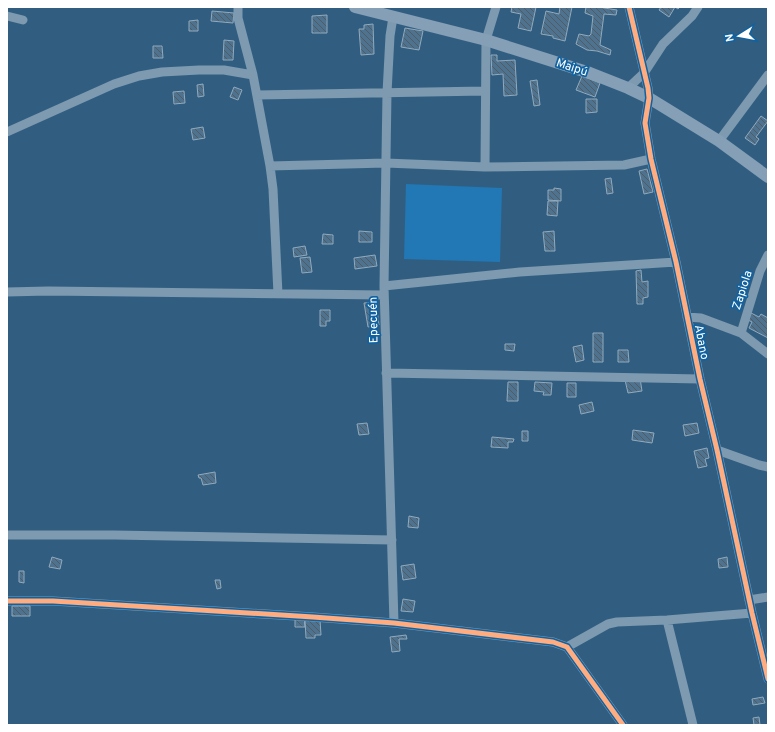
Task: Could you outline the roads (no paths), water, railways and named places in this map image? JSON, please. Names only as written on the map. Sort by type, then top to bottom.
[{"type":"main road","name":"Maipú","points":[[355,7],[486,40],[571,66],[628,88],[649,98],[719,141],[768,177]]},
{"type":"street","points":[[238,7],[238,18],[253,75],[270,166],[273,189],[278,294]]},
{"type":"street","points":[[485,166],[486,40],[496,7]]},
{"type":"street","name":"Abano","points":[[629,7],[649,98],[645,123],[651,159],[676,262],[700,379],[768,679]]},
{"type":"street","points":[[628,88],[644,74],[663,44],[692,16],[698,7]]},
{"type":"street","points":[[7,16],[23,20]]},
{"type":"street","name":"Epecuén","points":[[393,17],[390,36],[387,93],[384,296],[394,623]]},
{"type":"street","points":[[7,132],[114,84],[139,76],[162,72],[199,70],[224,70],[253,75]]},
{"type":"street","points":[[719,141],[768,75]]},
{"type":"street","points":[[257,95],[485,91]]},
{"type":"street","points":[[270,166],[386,163],[485,166],[624,165],[651,159]]},
{"type":"street","name":"Zapiola","points":[[741,333],[760,271],[768,255]]},
{"type":"street","points":[[384,286],[520,272],[676,262]]},
{"type":"street","points":[[7,292],[48,291],[384,296]]},
{"type":"street","points":[[687,317],[701,318],[741,333],[768,354]]},
{"type":"street","points":[[386,373],[700,379]]},
{"type":"street","points":[[717,450],[768,467]]},
{"type":"street","points":[[7,535],[114,535],[392,540]]},
{"type":"street","points":[[749,600],[768,597]]},
{"type":"street","points":[[7,601],[53,601],[313,616],[394,623],[553,642],[567,647],[623,725]]},
{"type":"street","points":[[567,647],[608,624],[617,622],[667,620],[752,613]]},
{"type":"street","points":[[667,620],[694,725]]}]
